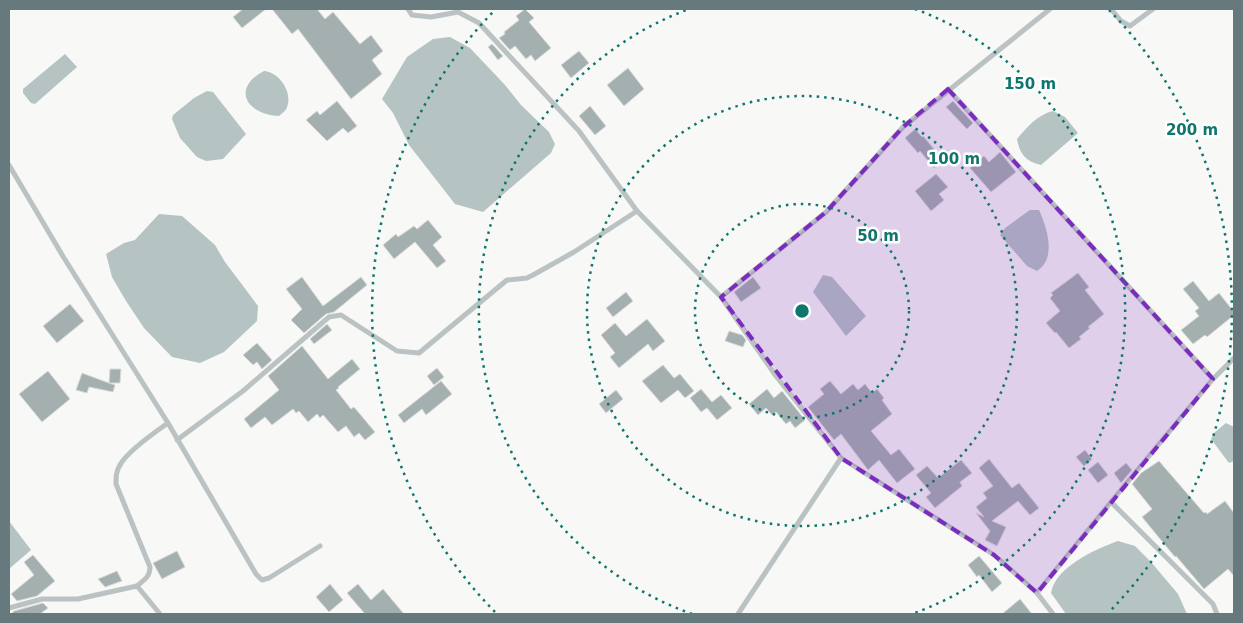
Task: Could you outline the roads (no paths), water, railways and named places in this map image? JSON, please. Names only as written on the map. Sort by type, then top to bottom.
[{"type":"street","points":[[408,9],[412,15],[431,16],[458,12],[479,23],[579,131],[637,211],[721,297],[776,376],[841,458],[994,554],[1037,593],[1053,614]]},
{"type":"street","points":[[721,297],[826,212],[903,126],[1050,9]]},
{"type":"street","points":[[1111,9],[1121,21],[1130,26],[1153,9]]},
{"type":"street","points":[[948,89],[1213,378]]},
{"type":"street","points":[[9,165],[74,274],[168,423],[256,574],[262,580],[269,578],[320,546]]},
{"type":"street","points":[[177,440],[243,391],[329,317],[341,315],[397,351],[419,353],[507,280],[527,278],[533,275],[574,252],[637,211]]},
{"type":"street","points":[[1037,593],[1213,378],[1234,358]]},
{"type":"street","points":[[9,608],[42,599],[78,599],[104,594],[137,586],[148,577],[150,567],[116,484],[116,473],[121,463],[149,436],[168,423]]},
{"type":"street","points":[[738,614],[841,458]]},
{"type":"street","points":[[1111,502],[1213,604],[1217,614]]},
{"type":"street","points":[[137,586],[160,614]]}]
